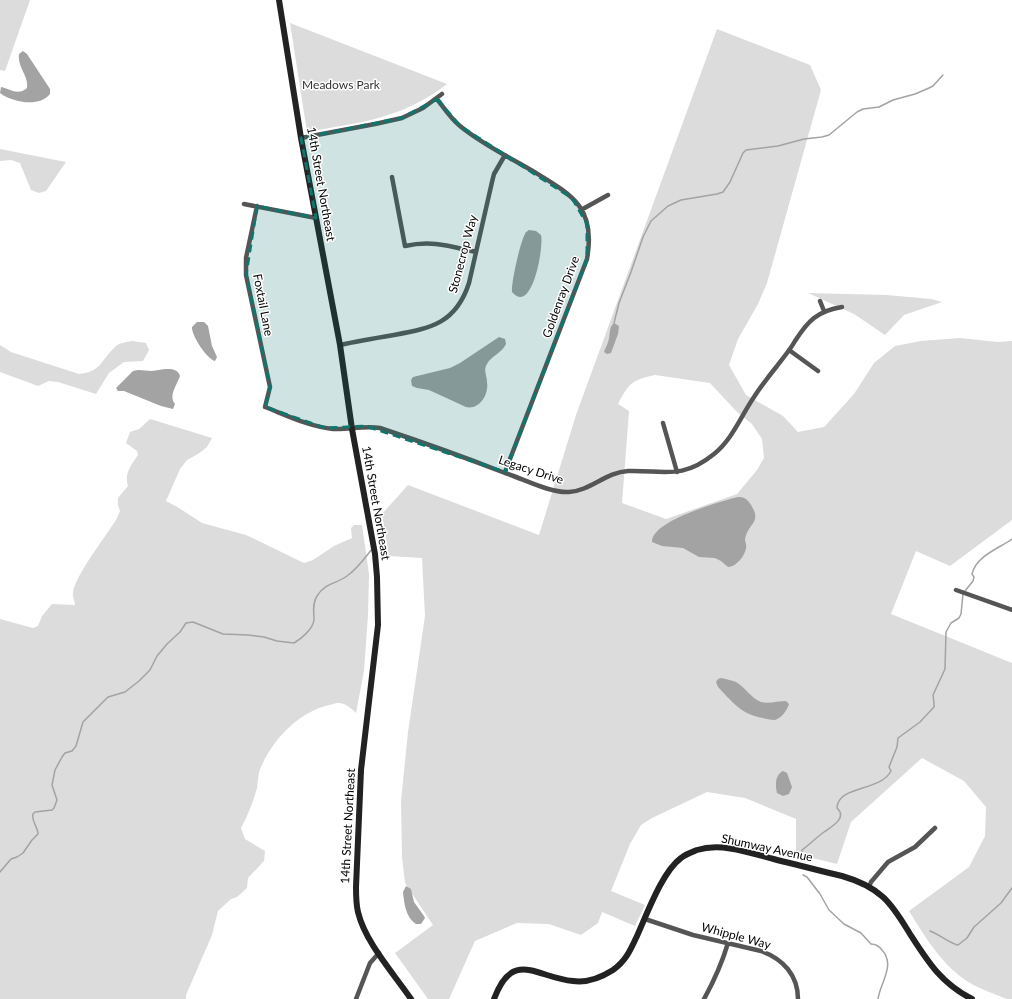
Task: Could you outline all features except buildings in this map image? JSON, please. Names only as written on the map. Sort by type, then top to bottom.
[{"type":"street","name":"14th Street Northeast","points":[[279,0],[301,138],[340,345],[352,429],[375,554],[378,625],[361,770],[356,899],[358,912],[366,934],[411,999]]},
{"type":"street","points":[[301,138],[402,118],[423,108],[442,94]]},
{"type":"street","name":"Goldenray Drive","points":[[437,99],[451,118],[460,126],[568,193],[581,210],[589,232],[587,259],[505,472]]},
{"type":"street","name":"Stonecrop Way","points":[[340,345],[424,329],[442,321],[458,307],[466,291],[494,174],[505,155]]},
{"type":"street","points":[[392,177],[405,246],[428,243],[476,252]]},
{"type":"street","points":[[581,210],[608,195]]},
{"type":"street","points":[[244,204],[316,218]]},
{"type":"street","name":"Foxtail Lane","points":[[257,206],[246,258],[246,275],[270,387],[265,407]]},
{"type":"street","points":[[820,301],[824,311]]},
{"type":"street","name":"Legacy Drive","points":[[265,407],[319,426],[334,429],[352,429],[366,426],[380,428],[546,488],[561,492],[578,491],[618,473],[626,471],[677,472],[696,466],[719,450],[731,435],[754,396],[790,350],[806,325],[824,311],[842,307]]},
{"type":"street","points":[[790,350],[818,371]]},
{"type":"street","points":[[663,423],[677,472]]},
{"type":"street","points":[[956,590],[1012,610]]},
{"type":"street","points":[[869,887],[871,882],[888,862],[915,847],[935,828]]},
{"type":"street","name":"Shumway Avenue","points":[[494,999],[498,987],[503,980],[508,974],[516,970],[525,969],[574,981],[599,978],[607,974],[624,961],[632,948],[662,882],[675,863],[689,853],[706,848],[725,848],[842,876],[869,887],[882,896],[895,910],[927,961],[934,969],[950,986],[972,999]]},
{"type":"street","name":"Whipple Way","points":[[645,919],[676,930],[762,951],[778,959],[785,965],[795,981],[798,988],[798,999]]},
{"type":"street","points":[[704,999],[719,970],[728,943]]},
{"type":"street","points":[[356,999],[370,963],[379,953]]},
{"type":"highlighted area","points":[[437,99],[460,126],[572,198],[587,224],[587,259],[505,472],[366,426],[325,428],[265,407],[270,387],[246,275],[257,206],[316,218],[301,138],[402,118]]},
{"type":"green space","points":[[0,0],[30,0],[5,71],[0,70]]},
{"type":"green space","name":"Meadows Park","points":[[290,23],[447,84],[414,105],[397,112],[363,122],[307,132]]},
{"type":"green space","points":[[717,29],[810,65],[821,90],[767,283],[758,304],[738,339],[729,365],[746,395],[783,416],[798,432],[824,427],[854,394],[874,363],[895,346],[921,341],[960,338],[998,342],[1012,341],[1012,520],[950,566],[916,551],[891,614],[1012,663],[1012,999],[1007,999],[984,990],[960,976],[935,951],[909,911],[969,867],[985,836],[986,807],[964,781],[922,758],[851,822],[837,864],[796,854],[796,819],[745,798],[707,792],[652,818],[641,825],[630,844],[611,891],[645,905],[635,926],[602,912],[598,923],[581,935],[549,924],[517,923],[475,941],[449,999],[428,999],[395,953],[433,925],[405,883],[402,857],[401,801],[408,732],[425,616],[422,558],[389,556],[382,514],[408,485],[539,535],[576,415]],"holes":[[[655,375],[710,383],[737,412],[752,424],[762,439],[764,458],[757,470],[737,494],[666,519],[622,503],[629,411],[618,404],[625,391],[636,381]]]},
{"type":"green space","points":[[0,149],[66,162],[46,191],[39,193],[31,190],[20,163],[11,160],[0,161]]},
{"type":"green space","points":[[808,293],[887,295],[931,299],[942,302],[904,315],[885,335],[854,314]]},
{"type":"green space","points":[[132,341],[146,343],[149,350],[143,361],[124,362],[109,373],[96,394],[58,382],[49,381],[38,386],[0,372],[0,345],[11,352],[79,374],[92,371],[100,365],[116,346]]},
{"type":"green space","points":[[150,419],[212,438],[207,447],[187,460],[180,469],[166,501],[202,523],[246,535],[304,563],[313,560],[334,546],[352,538],[351,528],[354,525],[362,525],[369,574],[368,615],[364,671],[356,713],[348,706],[341,703],[336,703],[318,709],[297,720],[272,746],[259,772],[257,788],[241,828],[245,839],[265,851],[264,861],[248,878],[247,888],[237,897],[231,899],[218,911],[212,935],[186,995],[186,999],[0,999],[0,619],[33,628],[38,626],[42,616],[52,604],[75,605],[73,594],[75,586],[84,567],[116,520],[120,511],[118,498],[128,486],[128,474],[138,455],[137,451],[126,443],[130,432],[139,429]]},
{"type":"shaded area","points":[[23,51],[27,54],[50,89],[50,94],[39,101],[18,101],[0,93],[1,87],[17,92],[27,88],[26,79],[19,59],[19,54]]},
{"type":"shaded area","points":[[529,230],[536,231],[541,235],[541,252],[531,288],[525,295],[519,297],[512,292],[513,280],[516,263],[525,233]]},
{"type":"shaded area","points":[[197,322],[204,322],[208,326],[212,346],[217,357],[215,361],[204,351],[192,331],[192,327]]},
{"type":"shaded area","points":[[614,323],[619,326],[618,334],[611,353],[607,354],[604,352],[609,339],[610,329]]},
{"type":"shaded area","points":[[499,337],[505,339],[506,344],[486,366],[485,371],[487,387],[485,396],[479,404],[466,407],[429,390],[412,386],[411,380],[413,377],[450,368]]},
{"type":"shaded area","points":[[172,369],[180,376],[172,398],[175,404],[173,409],[161,406],[124,391],[118,391],[116,388],[133,371]]},
{"type":"shaded area","points":[[738,497],[744,498],[749,502],[755,514],[755,518],[745,539],[746,547],[744,554],[740,560],[731,567],[728,567],[715,558],[699,557],[683,548],[662,546],[652,542],[655,534],[674,520],[703,507]]},
{"type":"shaded area","points":[[721,678],[736,682],[754,698],[761,702],[770,703],[786,701],[789,704],[788,707],[782,716],[775,720],[748,714],[731,701],[718,687],[716,682]]},
{"type":"shaded area","points":[[783,771],[787,773],[792,787],[789,794],[783,796],[777,793],[776,784],[778,775]]},
{"type":"shaded area","points":[[406,886],[411,889],[414,902],[425,918],[421,924],[416,924],[408,914],[403,892]]},
{"type":"waterway","points":[[614,323],[619,303],[643,237],[651,221],[668,206],[681,200],[723,192],[730,182],[743,153],[746,150],[778,146],[804,139],[829,135],[857,112],[863,109],[879,107],[893,100],[915,94],[929,88],[933,86],[943,75]]},
{"type":"waterway","points":[[965,591],[973,581],[974,577],[972,574],[978,562],[1012,539]]},
{"type":"waterway","points":[[0,872],[11,859],[23,853],[38,834],[33,819],[33,814],[35,812],[52,810],[54,808],[57,800],[52,785],[55,770],[65,753],[72,751],[76,746],[83,722],[108,697],[125,692],[139,681],[150,670],[157,656],[180,632],[186,623],[193,622],[223,634],[264,637],[277,641],[294,643],[311,627],[314,620],[314,602],[320,592],[327,586],[343,579],[351,573],[372,549]]},
{"type":"waterway","points":[[802,856],[802,850],[840,819],[841,815],[837,808],[839,801],[844,795],[886,778],[891,771],[889,767],[897,747],[898,738],[920,722],[934,707],[933,695],[945,669],[946,632],[951,623],[959,618],[961,614],[963,594]]},
{"type":"waterway","points":[[803,875],[807,877],[820,894],[829,910],[844,924],[861,933],[871,944],[880,947],[886,956],[888,962],[886,974],[878,999]]},
{"type":"waterway","points":[[930,931],[955,945],[958,945],[967,938],[974,927],[1001,903],[1012,888]]}]
